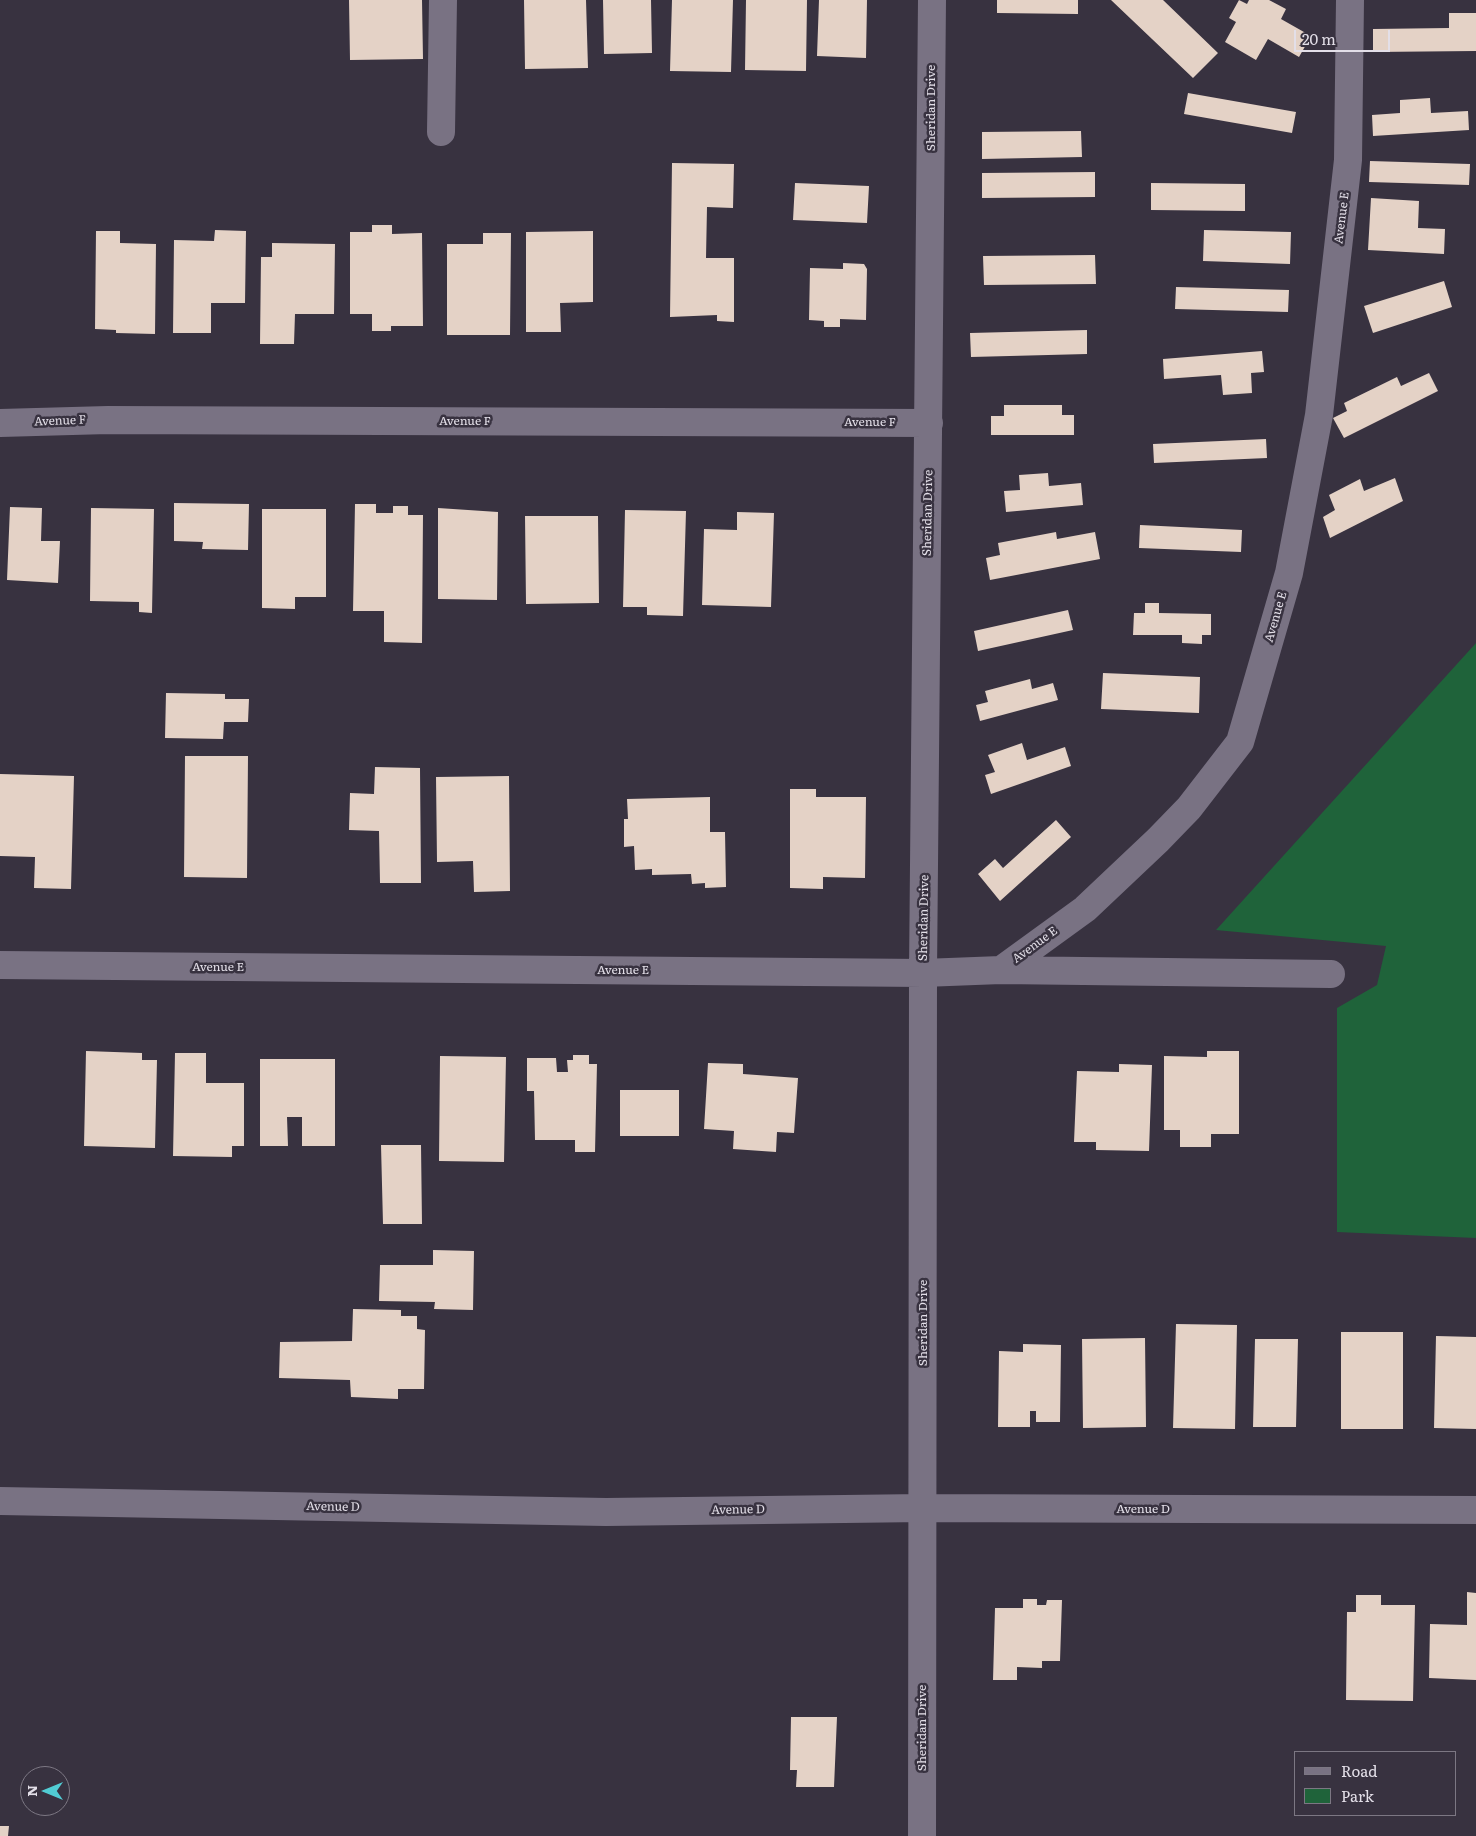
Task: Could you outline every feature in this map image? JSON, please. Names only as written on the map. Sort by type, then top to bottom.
[{"type":"street","points":[[441,132],[443,0]]},
{"type":"street","name":"Sheridan Drive","points":[[922,1836],[923,973],[932,0]]},
{"type":"street","name":"Avenue E","points":[[0,965],[923,973],[1001,970],[1085,909],[1158,840],[1190,808],[1240,742],[1289,573],[1319,415],[1348,160],[1350,0]]},
{"type":"street","name":"Avenue F","points":[[0,423],[108,420],[929,423]]},
{"type":"street","points":[[1001,970],[1331,974]]},
{"type":"street","name":"Avenue D","points":[[0,1501],[606,1512],[923,1508],[1476,1510]]},
{"type":"green space","points":[[1476,643],[1476,1238],[1337,1232],[1337,1008],[1377,985],[1386,946],[1216,930]]},
{"type":"building","points":[[349,0],[422,0],[423,59],[350,60]]},
{"type":"building","points":[[524,0],[586,0],[588,68],[525,69]]},
{"type":"building","points":[[603,0],[651,0],[652,53],[604,54]]},
{"type":"building","points":[[672,0],[733,0],[731,72],[670,71]]},
{"type":"building","points":[[746,0],[807,0],[806,71],[745,70]]},
{"type":"building","points":[[819,0],[867,0],[866,58],[817,56]]},
{"type":"building","points":[[997,0],[1078,0],[1078,14],[997,13]]},
{"type":"building","points":[[1111,0],[1163,0],[1218,53],[1193,78]]},
{"type":"building","points":[[1239,0],[1247,4],[1249,0],[1269,0],[1286,9],[1281,19],[1311,36],[1299,57],[1268,39],[1256,60],[1225,42],[1236,22],[1229,18]]},
{"type":"building","points":[[1449,13],[1476,13],[1476,51],[1373,52],[1373,29],[1449,28]]},
{"type":"building","points":[[1188,93],[1296,112],[1292,133],[1184,114]]},
{"type":"building","points":[[1430,98],[1431,113],[1468,111],[1469,130],[1373,136],[1372,115],[1400,113],[1400,100]]},
{"type":"building","points":[[1081,131],[1082,157],[982,159],[982,132]]},
{"type":"building","points":[[1370,161],[1470,164],[1469,185],[1369,182]]},
{"type":"building","points":[[672,163],[734,164],[733,208],[707,207],[706,258],[734,258],[734,322],[717,321],[717,315],[670,317]]},
{"type":"building","points":[[1095,172],[1095,197],[982,198],[982,173]]},
{"type":"building","points":[[795,183],[869,186],[867,223],[793,220]]},
{"type":"building","points":[[1151,183],[1245,184],[1245,211],[1151,210]]},
{"type":"building","points":[[1371,198],[1419,201],[1418,228],[1445,229],[1444,254],[1368,250]]},
{"type":"building","points":[[372,225],[392,225],[392,234],[422,233],[423,326],[391,326],[391,331],[372,331],[372,314],[350,314],[350,232],[372,232]]},
{"type":"building","points":[[215,230],[246,231],[245,303],[211,303],[211,333],[173,333],[174,240],[214,241]]},
{"type":"building","points":[[1204,230],[1291,232],[1290,264],[1203,261]]},
{"type":"building","points":[[96,231],[120,231],[120,243],[156,244],[155,334],[116,333],[116,330],[95,329]]},
{"type":"building","points":[[593,231],[593,302],[560,303],[561,332],[526,332],[526,232]]},
{"type":"building","points":[[483,233],[511,233],[510,335],[447,335],[447,244],[483,244]]},
{"type":"building","points":[[272,243],[335,244],[334,314],[295,314],[294,344],[260,344],[261,257],[272,257]]},
{"type":"building","points":[[1095,255],[1096,284],[984,285],[983,256]]},
{"type":"building","points":[[843,263],[864,264],[867,269],[866,320],[840,319],[840,327],[824,327],[824,321],[809,320],[810,268],[843,269]]},
{"type":"building","points":[[1444,281],[1452,307],[1373,333],[1364,306]]},
{"type":"building","points":[[1176,287],[1289,290],[1288,312],[1175,309]]},
{"type":"building","points":[[1087,330],[1087,354],[971,357],[970,333]]},
{"type":"building","points":[[1262,351],[1264,372],[1251,373],[1252,393],[1223,395],[1221,375],[1164,379],[1163,359]]},
{"type":"building","points":[[1429,373],[1438,391],[1344,438],[1333,418],[1347,411],[1344,403],[1397,377],[1401,386]]},
{"type":"building","points":[[1004,405],[1062,405],[1062,415],[1074,415],[1074,435],[991,435],[991,416],[1004,416]]},
{"type":"building","points":[[1266,439],[1267,458],[1154,463],[1153,444]]},
{"type":"building","points":[[1048,473],[1049,486],[1081,483],[1083,505],[1006,512],[1004,491],[1020,490],[1019,475]]},
{"type":"building","points":[[1395,478],[1403,501],[1330,538],[1323,517],[1335,510],[1329,495],[1360,479],[1364,491]]},
{"type":"building","points":[[174,503],[249,504],[248,550],[202,549],[203,542],[174,541]]},
{"type":"building","points":[[355,504],[376,504],[376,513],[393,513],[393,506],[408,506],[408,515],[423,515],[422,643],[384,642],[384,611],[353,611]]},
{"type":"building","points":[[10,507],[42,508],[41,541],[60,541],[58,583],[7,580]]},
{"type":"building","points":[[91,508],[154,509],[152,613],[139,612],[139,602],[90,601]]},
{"type":"building","points":[[438,508],[498,512],[497,600],[438,599]]},
{"type":"building","points":[[262,509],[326,509],[326,597],[295,597],[295,609],[262,608]]},
{"type":"building","points":[[625,510],[686,511],[683,616],[647,615],[647,607],[623,607]]},
{"type":"building","points":[[737,512],[774,513],[771,607],[702,605],[704,529],[737,530]]},
{"type":"building","points":[[525,516],[598,516],[599,603],[526,604]]},
{"type":"building","points":[[1140,525],[1242,530],[1241,552],[1139,548]]},
{"type":"building","points":[[1056,532],[1057,539],[1095,532],[1100,559],[990,580],[986,558],[1000,555],[998,543]]},
{"type":"building","points":[[1145,603],[1159,603],[1159,613],[1211,614],[1211,635],[1202,635],[1202,644],[1182,643],[1182,635],[1133,635],[1134,613],[1145,613]]},
{"type":"building","points":[[1068,610],[1073,630],[978,651],[974,631]]},
{"type":"building","points":[[1103,673],[1200,677],[1199,713],[1101,709]]},
{"type":"building","points":[[1030,679],[1032,689],[1053,683],[1058,700],[980,721],[976,705],[988,702],[985,691]]},
{"type":"building","points":[[166,693],[225,694],[225,699],[249,699],[248,722],[224,722],[223,739],[165,738]]},
{"type":"building","points":[[1022,743],[1027,760],[1065,747],[1071,766],[991,794],[985,775],[995,772],[988,755]]},
{"type":"building","points":[[185,756],[248,756],[247,878],[184,877]]},
{"type":"building","points":[[375,767],[420,768],[421,883],[380,883],[379,831],[349,830],[350,793],[374,794]]},
{"type":"building","points":[[0,774],[74,776],[71,889],[34,888],[35,857],[0,856]]},
{"type":"building","points":[[509,776],[510,891],[474,892],[473,861],[437,862],[436,777]]},
{"type":"building","points":[[790,789],[816,789],[816,797],[866,797],[865,878],[823,877],[823,889],[790,888]]},
{"type":"building","points":[[710,797],[710,832],[725,832],[726,887],[705,888],[705,883],[692,884],[691,874],[652,875],[652,869],[635,870],[634,846],[624,847],[624,819],[628,819],[627,799]]},
{"type":"building","points":[[1056,820],[1071,837],[1000,901],[978,874],[995,859],[1003,868]]},
{"type":"building","points":[[86,1051],[142,1053],[142,1060],[157,1060],[155,1148],[84,1146]]},
{"type":"building","points":[[1207,1051],[1239,1051],[1239,1134],[1211,1134],[1211,1147],[1180,1147],[1180,1130],[1164,1130],[1164,1056],[1207,1057]]},
{"type":"building","points":[[175,1053],[206,1053],[206,1083],[244,1083],[244,1146],[232,1146],[232,1157],[173,1156]]},
{"type":"building","points":[[573,1055],[589,1055],[589,1064],[597,1064],[595,1152],[575,1152],[575,1140],[535,1140],[534,1091],[527,1091],[527,1058],[556,1058],[557,1072],[568,1072],[567,1060],[573,1060]]},
{"type":"building","points":[[440,1056],[506,1057],[504,1162],[439,1161]]},
{"type":"building","points":[[260,1059],[335,1059],[335,1146],[302,1146],[302,1117],[287,1117],[288,1146],[260,1146]]},
{"type":"building","points":[[708,1063],[743,1064],[743,1074],[798,1078],[794,1133],[777,1132],[776,1152],[733,1149],[734,1131],[704,1129]]},
{"type":"building","points":[[1119,1064],[1152,1065],[1149,1151],[1096,1150],[1096,1142],[1074,1142],[1077,1071],[1119,1072]]},
{"type":"building","points":[[620,1090],[679,1090],[679,1136],[620,1136]]},
{"type":"building","points":[[381,1145],[421,1145],[422,1224],[383,1224]]},
{"type":"building","points":[[433,1250],[474,1251],[473,1310],[434,1309],[435,1302],[379,1301],[380,1265],[433,1265]]},
{"type":"building","points":[[353,1309],[401,1310],[401,1316],[417,1316],[417,1329],[425,1330],[424,1389],[398,1389],[398,1399],[351,1397],[350,1380],[279,1378],[280,1342],[352,1341]]},
{"type":"building","points":[[1176,1324],[1237,1325],[1235,1429],[1173,1428]]},
{"type":"building","points":[[1341,1332],[1403,1332],[1403,1429],[1341,1429]]},
{"type":"building","points":[[1436,1336],[1476,1337],[1476,1429],[1434,1428]]},
{"type":"building","points":[[1145,1338],[1146,1427],[1083,1428],[1082,1339]]},
{"type":"building","points":[[1255,1339],[1298,1339],[1296,1427],[1253,1427]]},
{"type":"building","points":[[1023,1344],[1061,1345],[1060,1422],[1036,1422],[1036,1411],[1030,1411],[1030,1427],[998,1427],[999,1351],[1023,1352]]},
{"type":"building","points":[[1467,1592],[1476,1593],[1476,1680],[1429,1678],[1430,1624],[1467,1625]]},
{"type":"building","points":[[1356,1595],[1381,1595],[1381,1605],[1415,1605],[1413,1701],[1346,1700],[1347,1612],[1356,1612]]},
{"type":"building","points":[[1023,1599],[1037,1599],[1037,1605],[1046,1605],[1047,1600],[1062,1600],[1060,1661],[1042,1661],[1042,1668],[1017,1667],[1017,1680],[993,1680],[995,1608],[1023,1608]]},
{"type":"building","points":[[791,1717],[837,1717],[834,1787],[796,1787],[797,1770],[790,1770]]},
{"type":"building","points":[[0,1826],[9,1826],[8,1836],[0,1836]]}]
